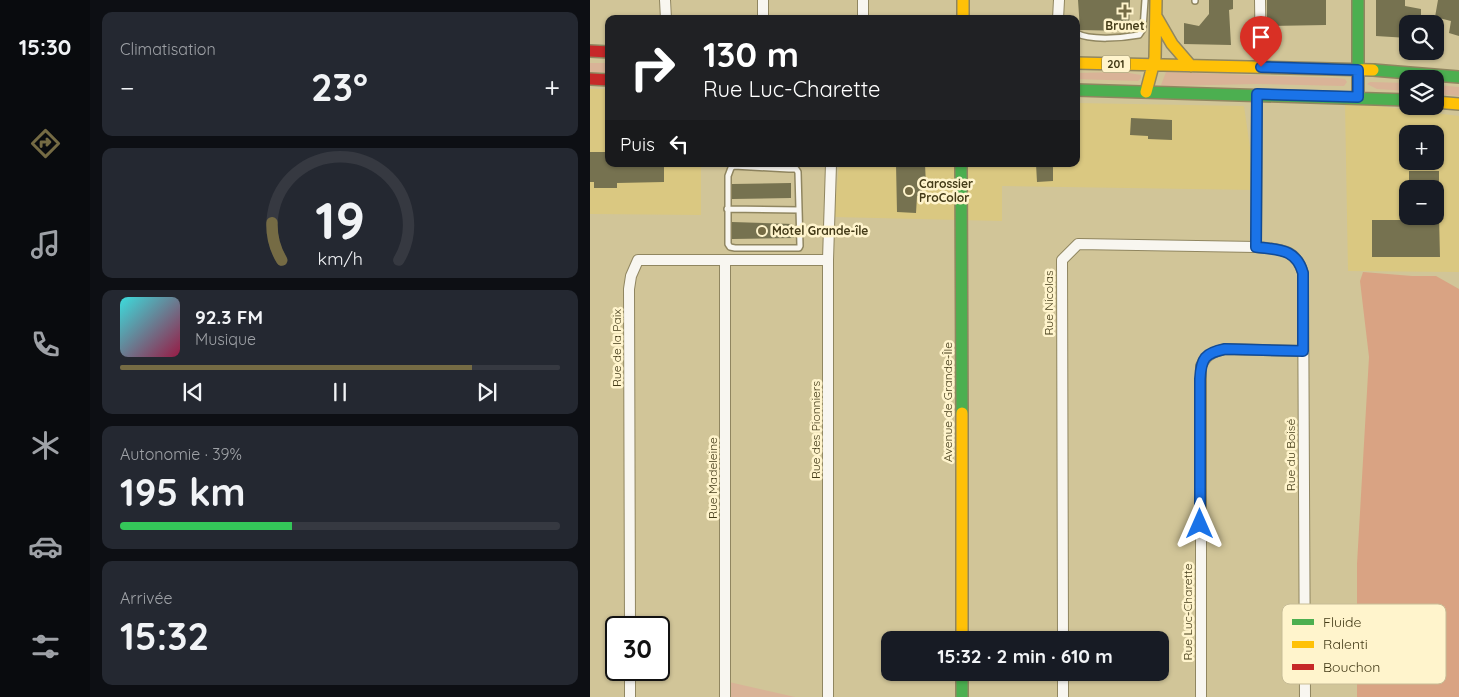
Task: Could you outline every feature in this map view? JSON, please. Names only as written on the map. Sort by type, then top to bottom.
[{"type":"main road","points":[[963,0],[963,15]]},
{"type":"main road","points":[[1146,92],[1155,65],[1156,0]]},
{"type":"main road","points":[[1358,0],[1358,97]]},
{"type":"main road","points":[[1156,17],[1172,44],[1191,66]]},
{"type":"main road","points":[[590,52],[605,52]]},
{"type":"main road","name":"201","points":[[1080,63],[1358,70],[1459,77]]},
{"type":"main road","points":[[590,79],[605,80]]},
{"type":"main road","name":"201","points":[[1080,90],[1399,99]]},
{"type":"main road","points":[[1444,103],[1459,104]]},
{"type":"main road","name":"Avenue de Grande-Île","points":[[961,167],[962,631]]},
{"type":"main road","points":[[962,681],[962,697]]},
{"type":"street","points":[[665,0],[666,15]]},
{"type":"street","points":[[763,0],[763,15]]},
{"type":"street","points":[[863,0],[863,15]]},
{"type":"street","points":[[1058,15],[1059,0]]},
{"type":"street","points":[[1260,0],[1261,67]]},
{"type":"street","points":[[1256,247],[1257,94]]},
{"type":"street","name":"Rue des Pionniers","points":[[828,697],[828,260],[831,167]]},
{"type":"street","name":"Rue Nicolas","points":[[1062,631],[1062,260],[1078,244],[1256,247]]},
{"type":"street","name":"Rue du Boisé","points":[[1256,247],[1282,250],[1293,255],[1300,264],[1303,273],[1304,604]]},
{"type":"street","name":"Rue de la Paix","points":[[630,616],[629,289],[630,276],[638,260],[828,260]]},
{"type":"street","name":"Rue Madeleine","points":[[725,697],[726,260]]},
{"type":"street","name":"Rue Luc-Charette","points":[[1201,697],[1201,366],[1205,356],[1225,349],[1303,351]]},
{"type":"street","points":[[630,681],[630,697]]},
{"type":"street","points":[[1063,681],[1063,697]]},
{"type":"street","name":"Rue du Boisé","points":[[1305,684],[1305,697]]},
{"type":"lane","points":[[1080,35],[1084,37],[1117,38],[1139,35],[1143,29],[1145,0]]},
{"type":"lane","points":[[732,167],[728,176],[727,239],[730,247],[796,249],[800,246],[798,172],[796,169],[773,167]]},
{"type":"lane","points":[[728,209],[799,210]]},
{"type":"shaded area","points":[[590,63],[605,63],[605,72],[590,72]]},
{"type":"shaded area","points":[[1123,72],[1141,75],[1141,78],[1138,81],[1080,79],[1080,73]]},
{"type":"shaded area","points":[[1166,72],[1337,78],[1345,79],[1347,82],[1344,86],[1256,84],[1161,85]]},
{"type":"shaded area","points":[[1370,82],[1399,83],[1399,90],[1377,89],[1367,84]]},
{"type":"shaded area","points":[[1444,86],[1459,87],[1459,96],[1444,95]]},
{"type":"shaded area","points":[[590,89],[605,89],[605,167],[701,167],[701,215],[590,214]]},
{"type":"shaded area","points":[[1345,102],[1399,109],[1399,115],[1444,114],[1459,116],[1459,272],[1348,271]]},
{"type":"shaded area","points":[[1080,103],[1244,106],[1256,190],[1002,186],[1002,221],[834,217],[839,167],[1080,167]]},
{"type":"shaded area","points":[[1363,272],[1436,276],[1459,289],[1459,697],[1357,697],[1357,684],[1446,684],[1446,604],[1357,604],[1357,564],[1369,357],[1360,281]]},
{"type":"shaded area","points":[[729,682],[795,697],[729,697]]},
{"type":"building","points":[[1078,0],[1130,0],[1129,31],[1080,30]]},
{"type":"building","points":[[1209,0],[1233,0],[1233,9],[1229,10],[1231,45],[1184,44],[1184,23],[1199,26],[1209,14]]},
{"type":"building","points":[[1267,0],[1326,0],[1326,25],[1267,26]]},
{"type":"building","points":[[1376,0],[1405,0],[1405,6],[1421,9],[1421,15],[1399,15],[1399,37],[1376,36]]},
{"type":"building","points":[[1438,0],[1459,0],[1459,36],[1449,33],[1451,21],[1444,19],[1444,15],[1435,15]]},
{"type":"building","points":[[1131,118],[1172,120],[1172,140],[1148,139],[1148,136],[1130,135]]},
{"type":"building","points":[[590,152],[605,152],[605,167],[664,167],[664,182],[617,183],[617,188],[594,188],[594,182],[590,182]]},
{"type":"building","name":"Carossier ProColor","points":[[896,167],[925,167],[926,185],[922,186],[922,196],[917,196],[916,213],[897,212]]},
{"type":"building","points":[[1036,167],[1053,167],[1053,181],[1037,182]]},
{"type":"building","points":[[1409,171],[1439,171],[1439,180],[1409,180]]},
{"type":"building","name":"Motel Grande-île","points":[[791,183],[791,198],[732,199],[732,184]]},
{"type":"building","points":[[1372,220],[1399,220],[1399,225],[1439,225],[1440,257],[1372,257]]},
{"type":"building","name":"Motel Grande-île","points":[[732,222],[793,224],[794,238],[732,239]]},
{"type":"traffic: fast","points":[[1358,0],[1358,97]]},
{"type":"traffic: fast","points":[[1373,70],[1459,77]]},
{"type":"traffic: fast","points":[[1080,90],[1399,100]]},
{"type":"traffic: fast","points":[[961,167],[962,413]]},
{"type":"traffic: fast","points":[[962,681],[962,697]]},
{"type":"traffic: slow","points":[[963,0],[963,15]]},
{"type":"traffic: slow","points":[[1146,92],[1155,58],[1156,0]]},
{"type":"traffic: slow","points":[[1157,18],[1172,44],[1191,66]]},
{"type":"traffic: slow","points":[[1080,63],[1373,70]]},
{"type":"traffic: slow","points":[[1444,103],[1459,104]]},
{"type":"traffic: slow","points":[[962,413],[962,631]]},
{"type":"traffic: jam","points":[[590,51],[605,52]]},
{"type":"traffic: jam","points":[[590,79],[605,80]]},
{"type":"place","name":"Brunet","points":[[1125,11]]},
{"type":"place","name":"Carossier ProColor","points":[[909,191]]},
{"type":"place","name":"Motel Grande-île","points":[[762,231]]},
{"type":"route","points":[[1200,524],[1200,379],[1201,366],[1205,356],[1225,349],[1303,351],[1303,273],[1300,264],[1293,255],[1282,250],[1256,247],[1257,94],[1358,97],[1358,70],[1261,67]]}]
